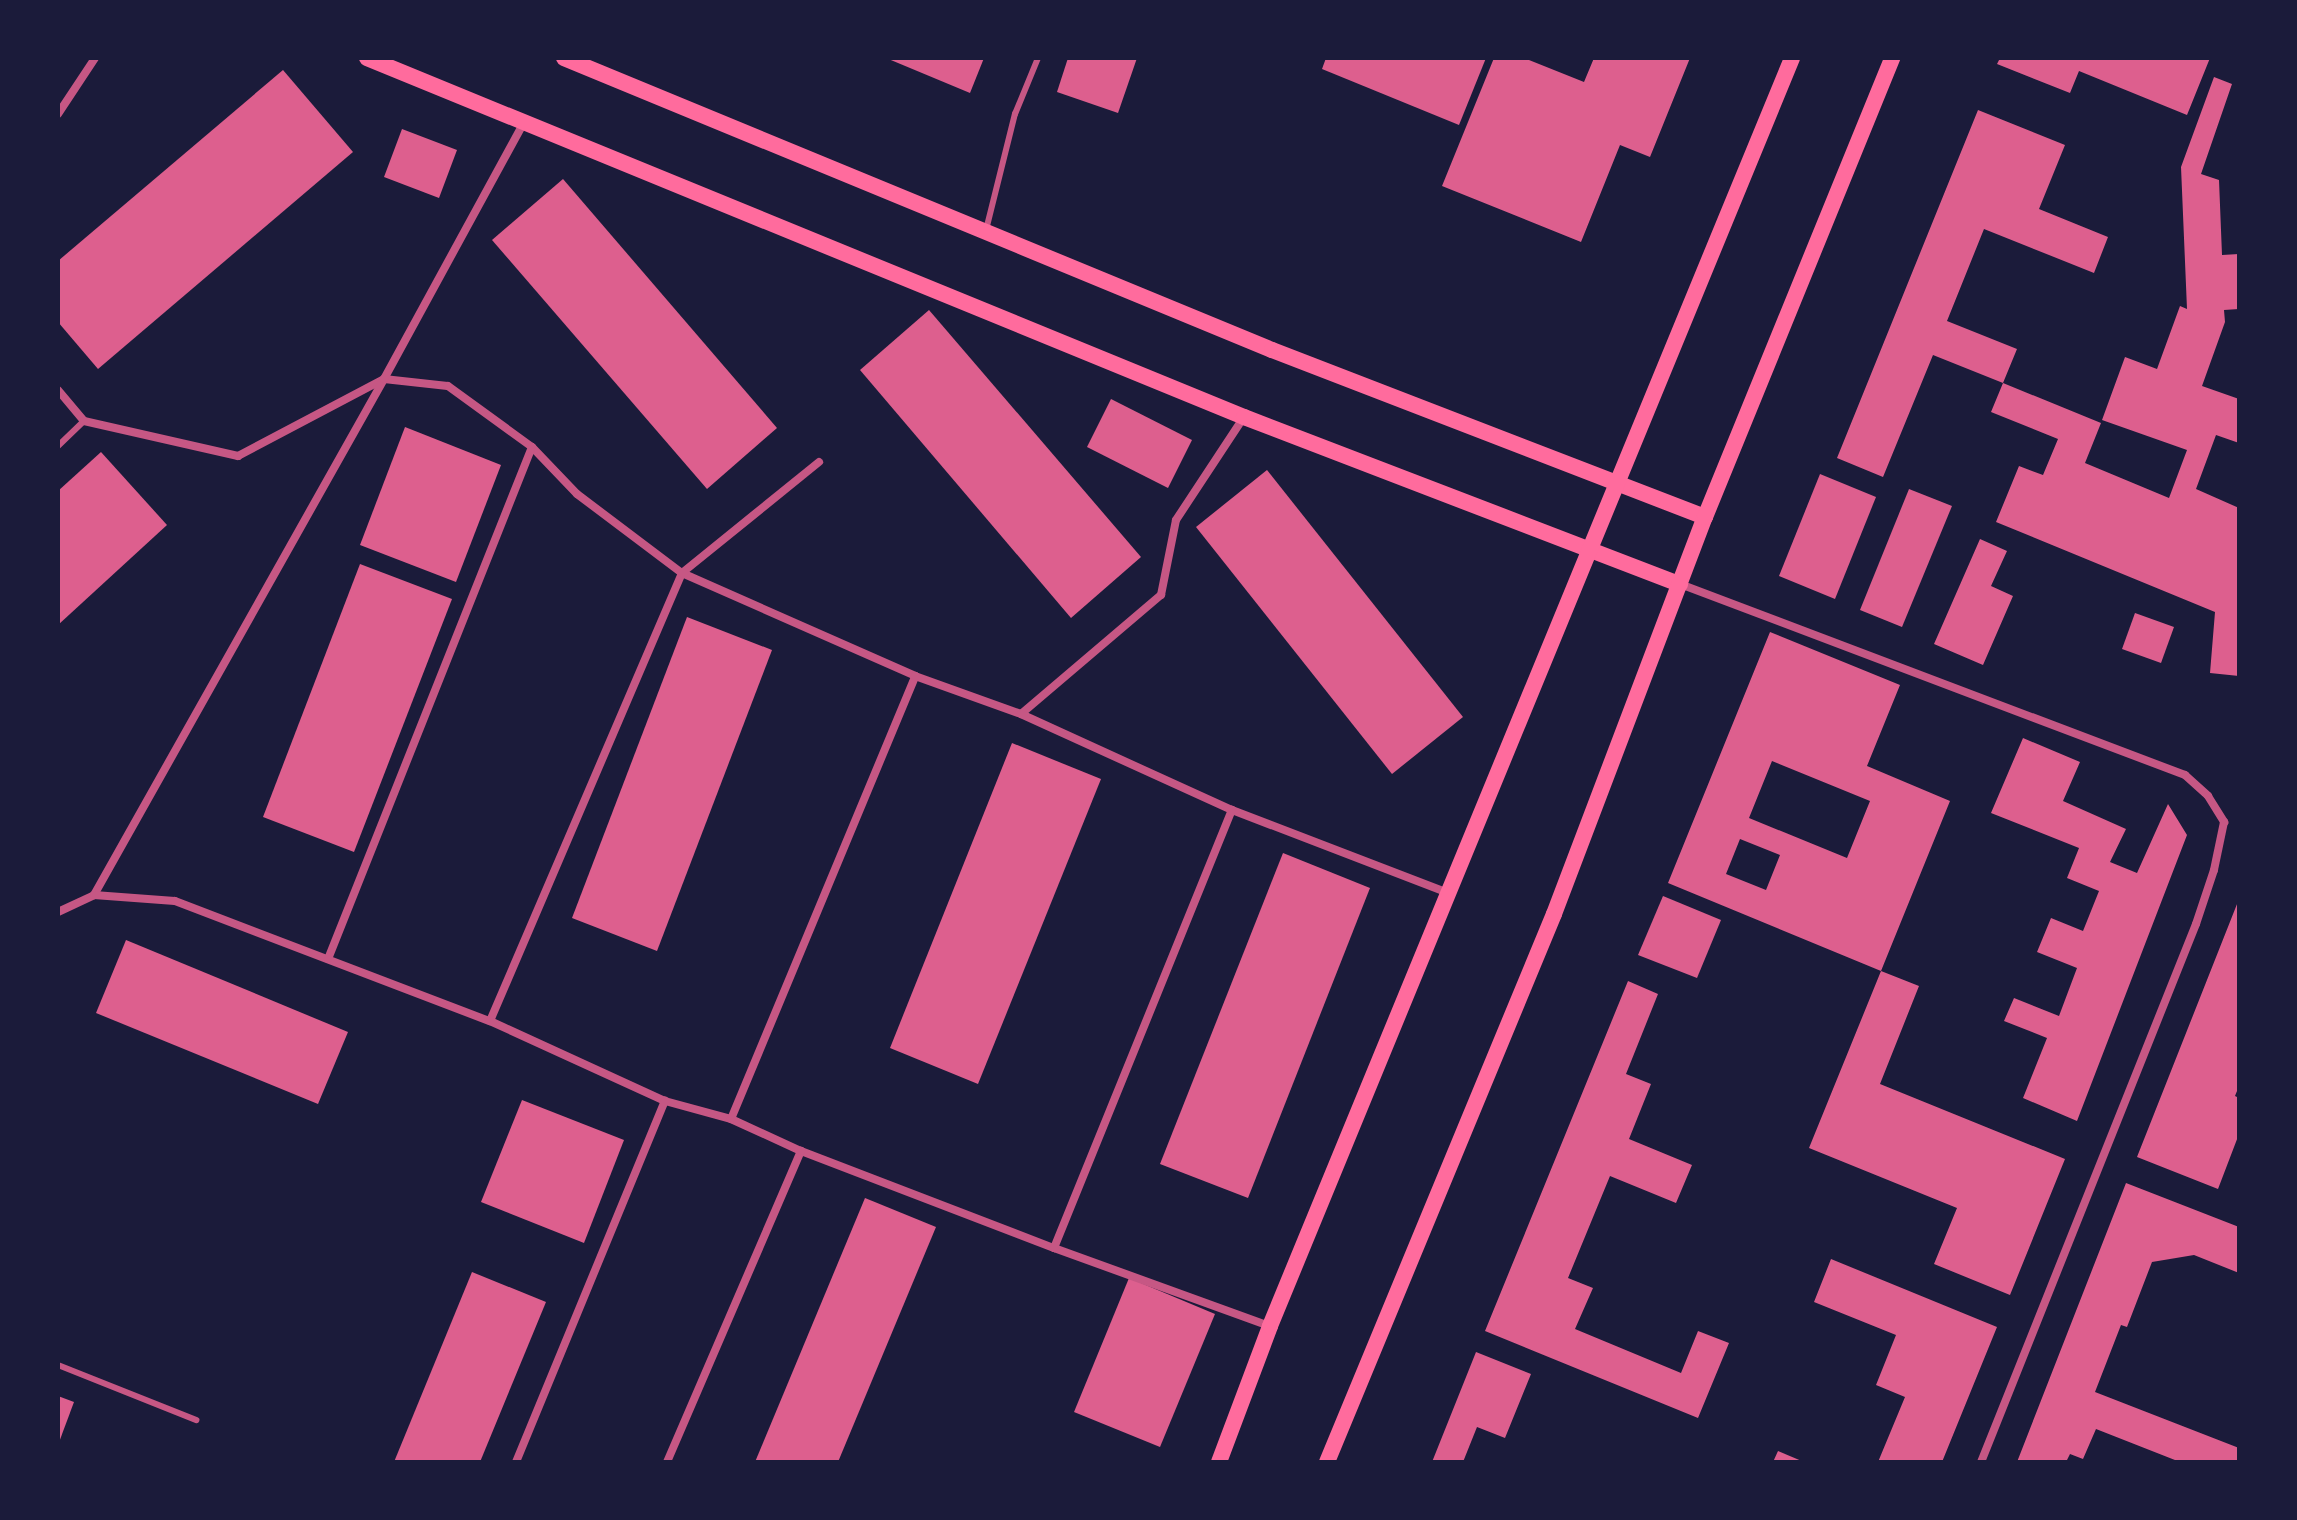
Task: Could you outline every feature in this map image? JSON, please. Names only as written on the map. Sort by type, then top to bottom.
[{"type":"main road","points":[[367,58],[1244,417],[1680,584]]},
{"type":"main road","points":[[564,58],[1272,350],[1705,517]]},
{"type":"main road","points":[[1219,1462],[1270,1326],[1792,58]]},
{"type":"main road","points":[[1327,1462],[1554,914],[1705,517],[1892,58]]},
{"type":"street","points":[[58,114],[95,58]]},
{"type":"street","points":[[94,895],[384,379],[524,122]]},
{"type":"street","points":[[58,390],[84,421],[238,456],[384,379],[448,386],[532,447],[577,494],[682,573],[915,676],[1021,714],[1232,810],[1448,893]]},
{"type":"street","points":[[1021,714],[1161,595],[1176,520],[1244,417]]},
{"type":"street","points":[[328,959],[532,447]]},
{"type":"street","points":[[490,1021],[682,573],[819,462]]},
{"type":"street","points":[[1680,584],[2185,775],[2208,796],[2224,822],[2214,870],[2196,924],[1981,1462]]},
{"type":"street","points":[[731,1119],[915,676]]},
{"type":"street","points":[[1054,1248],[1232,810]]},
{"type":"street","points":[[58,912],[94,895],[175,901],[490,1021],[665,1101],[731,1119],[801,1151],[1054,1248],[1270,1326]]},
{"type":"street","points":[[516,1462],[665,1101]]},
{"type":"street","points":[[667,1462],[801,1151]]},
{"type":"lane","points":[[985,232],[1015,114],[1038,58]]},
{"type":"lane","points":[[58,446],[84,421]]},
{"type":"lane","points":[[58,1365],[196,1420]]},
{"type":"building","points":[[886,58],[984,58],[970,93]]},
{"type":"building","points":[[1068,58],[1137,58],[1118,113],[1057,92]]},
{"type":"building","points":[[1326,58],[1486,58],[1459,125],[1322,69]]},
{"type":"building","points":[[1494,58],[1524,58],[1584,82],[1594,58],[1690,58],[1650,157],[1620,145],[1581,242],[1442,186]]},
{"type":"building","points":[[2000,58],[2210,58],[2187,115],[2079,71],[2070,93],[1997,64]]},
{"type":"building","points":[[283,70],[353,152],[98,369],[58,322],[58,261]]},
{"type":"building","points":[[2214,77],[2232,84],[2201,174],[2219,180],[2222,255],[2239,254],[2239,309],[2224,310],[2225,322],[2202,386],[2239,399],[2239,443],[2216,435],[2196,489],[2239,508],[2239,676],[2210,673],[2215,612],[1996,522],[2019,466],[2043,475],[2058,439],[1991,412],[2003,383],[2101,423],[2085,463],[2169,498],[2187,450],[2102,420],[2125,357],[2157,369],[2180,306],[2187,309],[2181,167]]},
{"type":"building","points":[[1978,110],[2065,145],[2039,209],[2108,237],[2094,273],[1984,229],[1947,321],[2017,349],[2003,383],[1933,355],[1883,477],[1837,458]]},
{"type":"building","points":[[402,129],[457,150],[439,198],[384,177]]},
{"type":"building","points":[[563,179],[777,428],[707,489],[492,240]]},
{"type":"building","points":[[929,310],[1141,557],[1071,618],[860,370]]},
{"type":"building","points":[[1111,399],[1192,440],[1168,488],[1087,447]]},
{"type":"building","points":[[405,427],[501,465],[456,582],[360,545]]},
{"type":"building","points":[[101,452],[167,525],[58,625],[58,491]]},
{"type":"building","points":[[1267,470],[1463,717],[1392,774],[1196,527]]},
{"type":"building","points":[[1820,474],[1876,497],[1835,599],[1779,576]]},
{"type":"building","points":[[1909,489],[1952,506],[1902,627],[1860,610]]},
{"type":"building","points":[[1980,539],[2007,551],[1991,586],[2013,596],[1983,665],[1934,644]]},
{"type":"building","points":[[360,564],[452,599],[354,852],[263,817]]},
{"type":"building","points":[[2135,613],[2174,627],[2161,663],[2122,649]]},
{"type":"building","points":[[687,617],[772,650],[657,951],[572,918]]},
{"type":"building","points":[[1770,632],[1900,685],[1867,766],[1950,801],[1881,971],[1668,883]],"holes":[[[1772,761],[1870,801],[1847,858],[1749,818]],[[1740,839],[1780,855],[1766,890],[1726,874]]]},
{"type":"building","points":[[2023,738],[2080,762],[2063,801],[2126,829],[2110,862],[2137,873],[2168,804],[2187,835],[2077,1121],[2023,1098],[2047,1038],[2004,1021],[2014,998],[2059,1016],[2077,968],[2037,952],[2051,918],[2083,931],[2099,891],[2067,878],[2079,848],[1991,813]]},
{"type":"building","points":[[1012,743],[1101,779],[978,1084],[890,1048]]},
{"type":"building","points":[[1283,853],[1370,888],[1248,1198],[1160,1164]]},
{"type":"building","points":[[1663,896],[1721,920],[1697,978],[1638,955]]},
{"type":"building","points":[[2239,899],[2239,1086],[2235,1096],[2239,1098],[2239,1134],[2218,1189],[2137,1157]]},
{"type":"building","points":[[126,940],[348,1032],[318,1104],[96,1013]]},
{"type":"building","points":[[1881,971],[1919,986],[1880,1084],[2065,1159],[2010,1295],[1934,1264],[1957,1208],[1809,1148]]},
{"type":"building","points":[[1628,981],[1658,994],[1626,1074],[1651,1084],[1629,1139],[1692,1165],[1676,1203],[1610,1176],[1568,1278],[1593,1288],[1575,1329],[1681,1373],[1698,1331],[1729,1343],[1698,1418],[1485,1331]]},
{"type":"building","points":[[522,1100],[624,1140],[584,1243],[481,1202]]},
{"type":"building","points":[[2126,1183],[2239,1227],[2239,1273],[2194,1255],[2152,1262],[2127,1327],[2121,1325],[2095,1392],[2239,1448],[2239,1462],[2180,1462],[2096,1429],[2083,1459],[2070,1454],[2066,1462],[2017,1462]]},
{"type":"building","points":[[865,1198],[936,1227],[838,1462],[755,1462]]},
{"type":"building","points":[[1831,1259],[1997,1327],[1942,1462],[1878,1462],[1905,1397],[1876,1385],[1896,1335],[1814,1302]]},
{"type":"building","points":[[472,1272],[546,1302],[480,1462],[394,1462]]},
{"type":"building","points":[[1129,1278],[1215,1314],[1160,1447],[1074,1412]]},
{"type":"building","points":[[1476,1352],[1531,1374],[1505,1438],[1477,1427],[1463,1462],[1432,1462]]},
{"type":"building","points":[[58,1396],[74,1402],[58,1445]]},
{"type":"building","points":[[1778,1451],[1804,1462],[1773,1462]]}]
